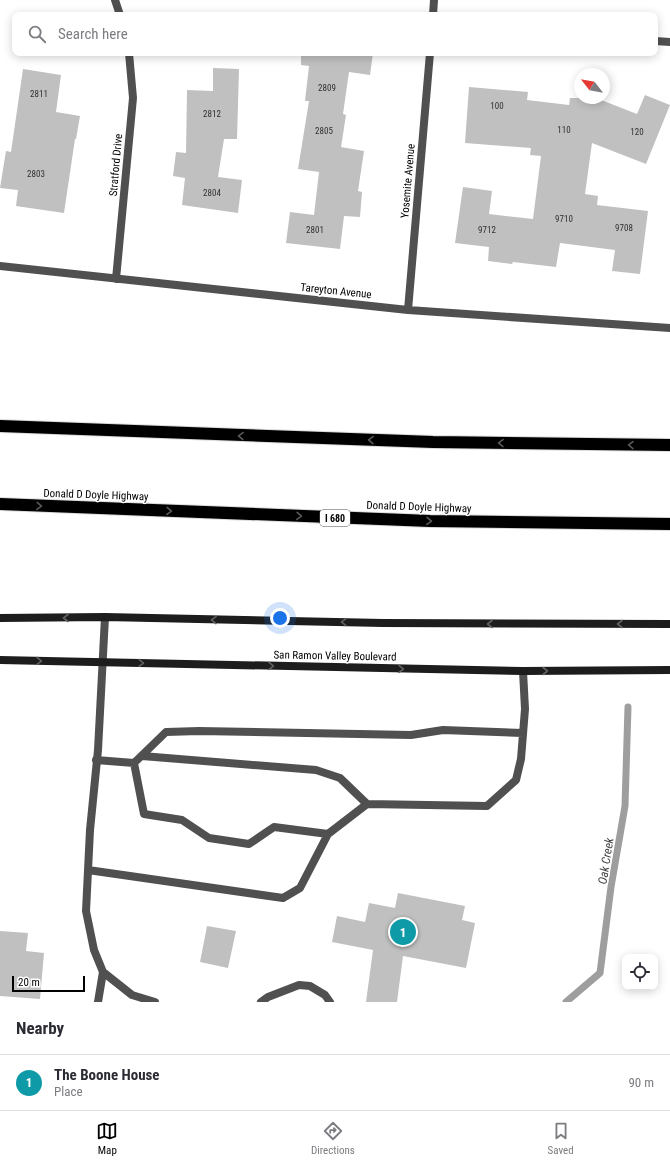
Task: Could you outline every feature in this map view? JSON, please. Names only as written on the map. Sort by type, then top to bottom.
[{"type":"highway","points":[[0,426],[433,442],[670,445]]},
{"type":"highway","name":"Donald D Doyle Highway","points":[[0,504],[430,521],[670,524]]},
{"type":"main road","points":[[0,618],[105,617],[391,623],[670,624]]},
{"type":"main road","name":"San Ramon Valley Boulevard","points":[[0,660],[523,671],[670,670]]},
{"type":"street","points":[[115,0],[119,12]]},
{"type":"street","points":[[433,12],[434,0]]},
{"type":"street","points":[[658,41],[670,42]]},
{"type":"street","name":"Stratford Drive","points":[[116,279],[133,98],[129,56]]},
{"type":"street","name":"Yosemite Avenue","points":[[408,310],[430,56]]},
{"type":"street","name":"Tareyton Avenue","points":[[0,266],[408,310],[670,328]]},
{"type":"street","points":[[105,617],[86,910],[94,950],[103,972],[132,995],[155,1002]]},
{"type":"street","points":[[88,870],[283,898],[300,888],[328,834],[367,804],[487,806],[516,780],[521,759],[525,709],[523,671]]},
{"type":"street","points":[[134,764],[166,732],[199,731],[411,735],[443,730],[523,733]]},
{"type":"street","points":[[142,756],[316,770],[340,778],[367,804]]},
{"type":"street","points":[[96,760],[134,764]]},
{"type":"street","points":[[134,764],[144,814],[182,820],[209,838],[249,844],[274,827],[328,834]]},
{"type":"street","points":[[98,1002],[103,972]]},
{"type":"street","points":[[261,1002],[268,997],[300,985],[310,986],[325,994],[330,1002]]},
{"type":"building","points":[[301,56],[373,56],[370,75],[349,72],[343,114],[346,115],[341,147],[364,151],[358,191],[362,192],[360,217],[344,216],[340,249],[286,243],[290,212],[314,215],[319,172],[298,169],[309,101],[305,101],[309,66],[301,65]]},
{"type":"building","points":[[213,68],[239,69],[237,139],[224,139],[218,177],[242,180],[238,213],[182,205],[185,178],[173,176],[176,152],[186,153],[187,90],[213,91]]},
{"type":"building","points":[[23,69],[61,75],[56,112],[80,116],[64,213],[16,206],[18,190],[0,188],[6,151],[11,152]]},
{"type":"building","points":[[469,87],[528,92],[527,100],[569,105],[570,98],[574,98],[574,104],[610,103],[637,114],[645,95],[670,105],[646,164],[592,143],[585,194],[598,196],[597,205],[648,211],[640,274],[612,271],[615,250],[560,243],[556,267],[513,262],[512,264],[488,261],[489,247],[455,243],[463,187],[492,191],[489,214],[533,219],[541,156],[530,155],[531,148],[465,143]]},
{"type":"building","points":[[398,893],[465,906],[462,920],[475,923],[466,968],[403,956],[397,1002],[366,1002],[373,950],[332,942],[337,916],[365,922],[369,903],[395,908]]},
{"type":"building","points":[[207,926],[236,931],[228,968],[200,962]]},
{"type":"building","points":[[0,931],[28,933],[26,951],[44,953],[40,999],[0,996]]},
{"type":"waterway","name":"Oak Creek","points":[[566,1002],[600,973],[611,887],[625,806],[628,707]]},
{"type":"place","name":"The Boone House","points":[[403,932]]}]
